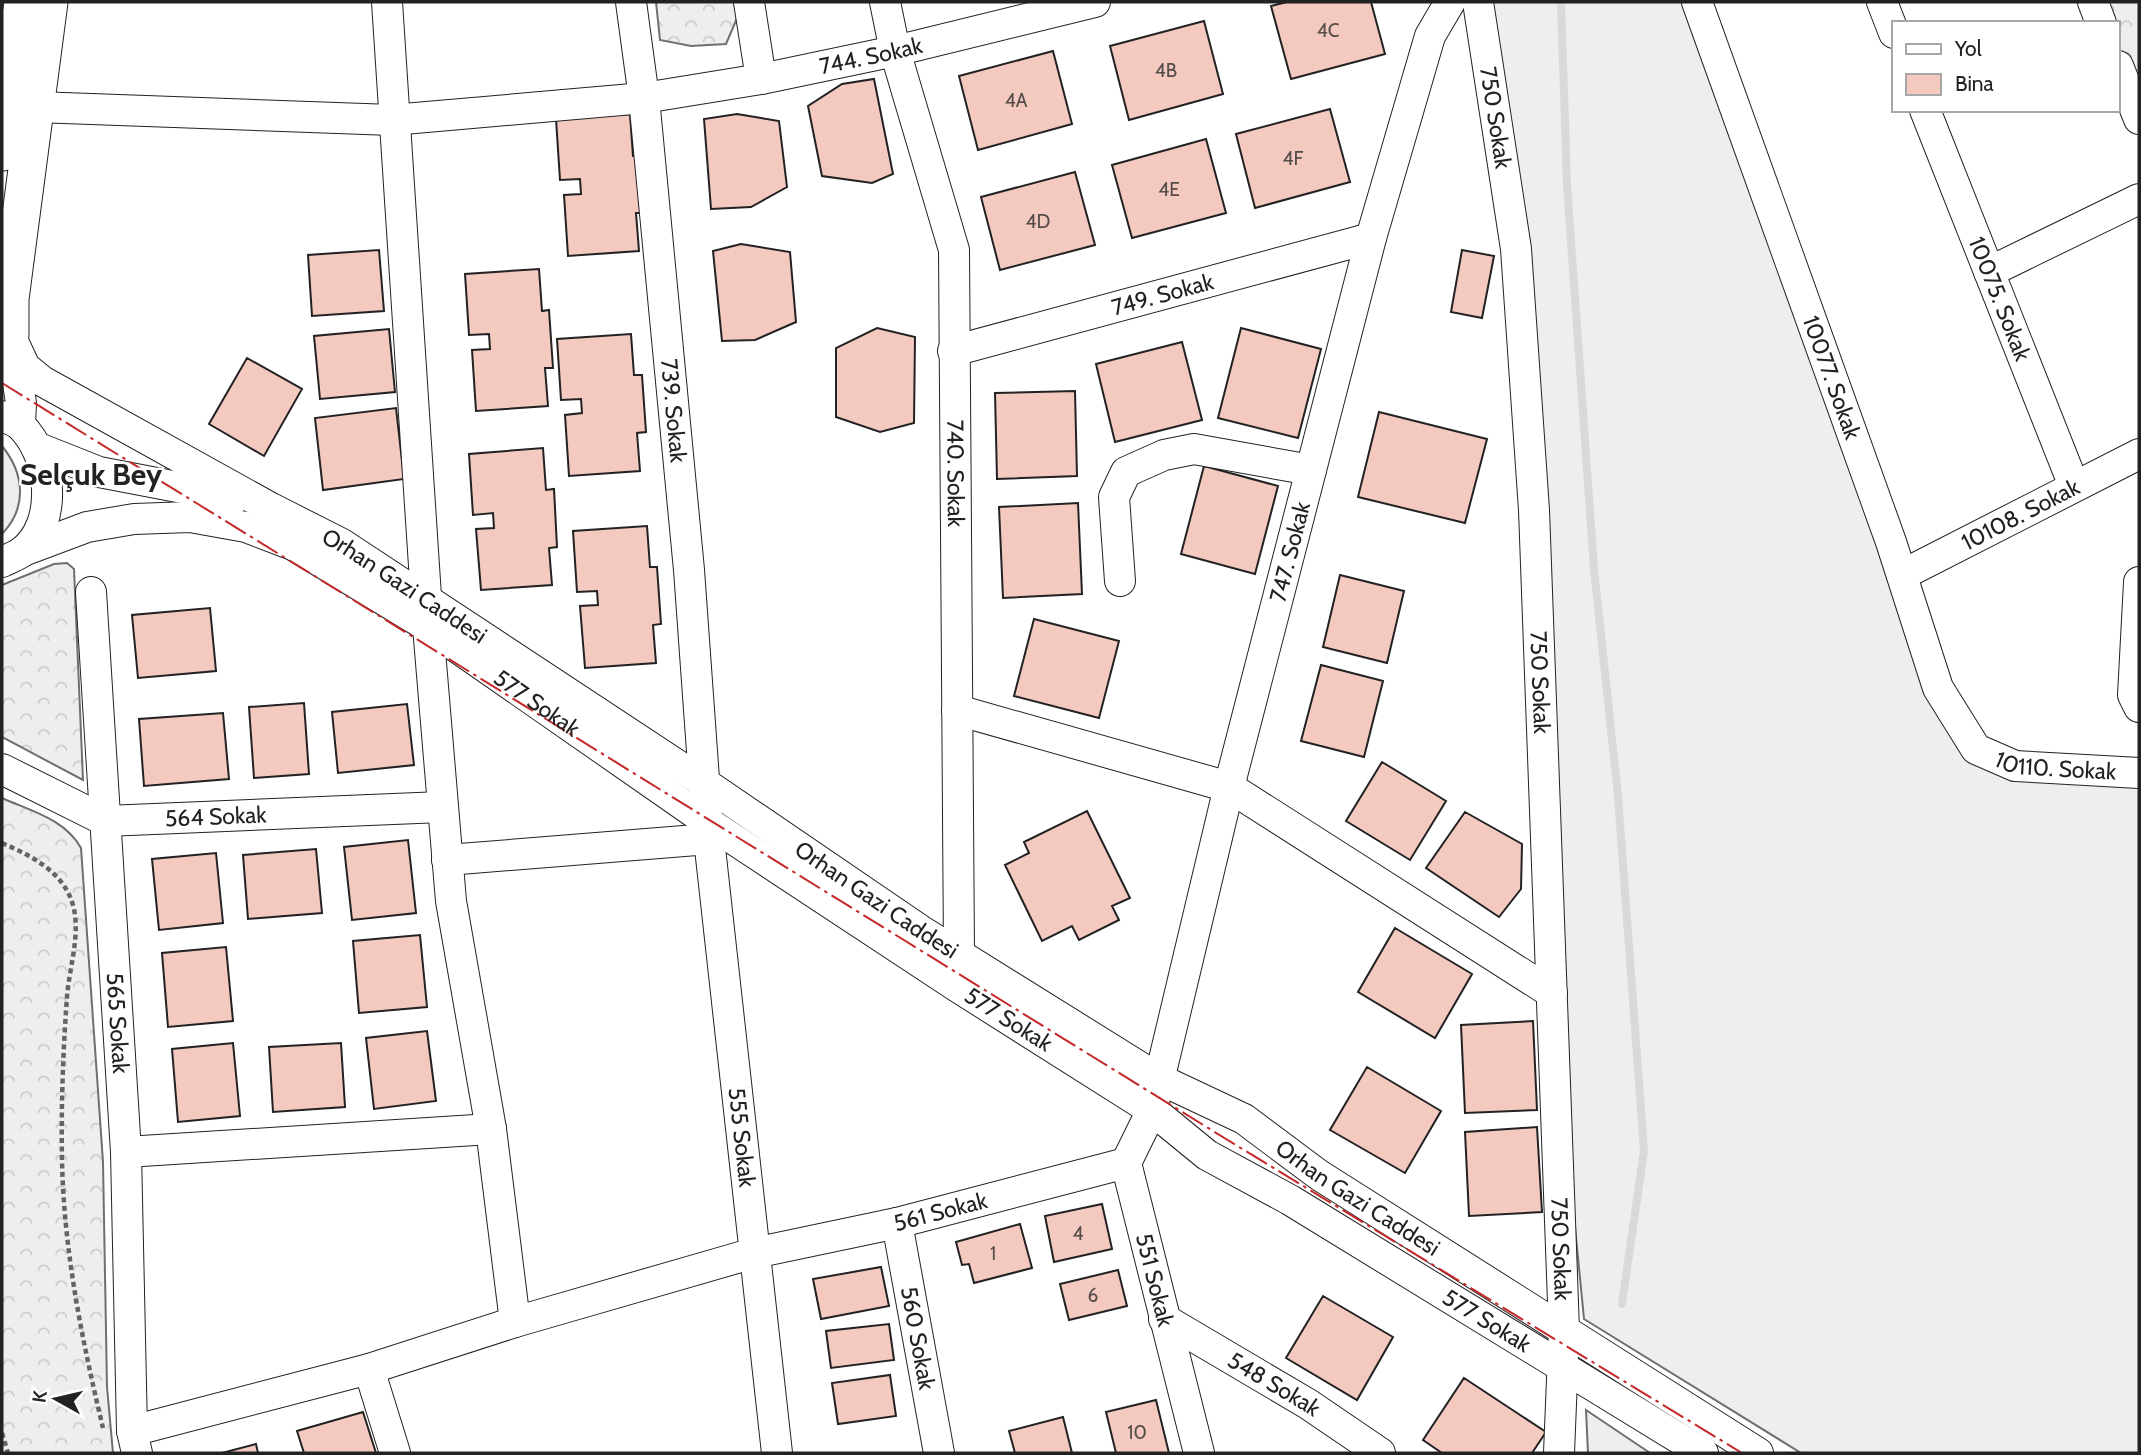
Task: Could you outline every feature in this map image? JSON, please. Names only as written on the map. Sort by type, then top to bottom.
[{"type":"main road","points":[[10,335],[9,299],[36,107],[24,5]]},
{"type":"main road","points":[[2,152],[24,5]]},
{"type":"street","points":[[387,2],[393,120],[447,860],[451,901],[491,1129],[515,1322]]},
{"type":"street","name":"739. Sokak","points":[[631,2],[644,98],[687,556],[708,830]]},
{"type":"street","points":[[749,2],[761,79]]},
{"type":"street","name":"740. Sokak","points":[[885,2],[895,51],[954,250],[959,954]]},
{"type":"street","name":"744. Sokak","points":[[36,107],[393,120],[644,98],[761,79],[895,51],[1095,2]]},
{"type":"street","name":"747. Sokak","points":[[1152,1110],[1229,788],[1371,238],[1430,36],[1450,2]]},
{"type":"street","name":"750 Sokak","points":[[1478,2],[1516,249],[1534,523],[1564,1330],[1559,1453]]},
{"type":"street","name":"10077. Sokak","points":[[1697,2],[1902,575],[1938,688],[1976,749]]},
{"type":"street","points":[[1882,2],[1892,28]]},
{"type":"street","points":[[2093,2],[2100,21]]},
{"type":"street","points":[[2120,71],[2139,119]]},
{"type":"street","name":"10075. Sokak","points":[[1926,112],[2074,486]]},
{"type":"street","points":[[1989,272],[2139,199]]},
{"type":"street","name":"749. Sokak","points":[[953,351],[1371,238]]},
{"type":"street","points":[[10,335],[21,403],[19,429],[46,475],[47,504],[38,530],[12,557]]},
{"type":"street","name":"Orhan Gazi Caddesi","points":[[10,335],[25,367],[43,382],[271,508],[342,544],[428,614],[705,783],[959,954],[1159,1079],[1244,1119],[1319,1175],[1758,1453]]},
{"type":"street","points":[[19,429],[111,475],[211,493],[271,508]]},
{"type":"street","points":[[1120,581],[1114,497],[1126,472],[1164,455],[1194,449],[1311,470]]},
{"type":"street","name":"10108. Sokak","points":[[1902,575],[2139,454]]},
{"type":"street","name":"577 Sokak","points":[[12,557],[87,527],[134,519],[190,517],[266,533],[293,545],[359,585],[428,614],[708,830],[1152,1110],[1207,1155],[1290,1200],[1561,1367]]},
{"type":"street","points":[[2139,582],[2133,695],[2139,707]]},
{"type":"street","name":"565 Sokak","points":[[91,592],[126,1152],[125,1441]]},
{"type":"street","points":[[957,710],[1229,788],[1552,993]]},
{"type":"street","name":"10110. Sokak","points":[[1976,749],[2015,766],[2139,773]]},
{"type":"street","name":"564 Sokak","points":[[2,769],[106,821],[442,807]]},
{"type":"street","points":[[447,860],[708,830]]},
{"type":"street","name":"555 Sokak","points":[[708,830],[777,1453]]},
{"type":"street","points":[[1126,1163],[1152,1110]]},
{"type":"street","points":[[126,1152],[491,1129]]},
{"type":"street","name":"561 Sokak","points":[[125,1441],[754,1252],[897,1223],[1126,1163]]},
{"type":"street","name":"551 Sokak","points":[[1126,1163],[1199,1453]]},
{"type":"street","name":"560 Sokak","points":[[897,1223],[939,1453]]},
{"type":"street","name":"548 Sokak","points":[[1164,1319],[1308,1404],[1380,1453]]},
{"type":"street","points":[[1561,1367],[1703,1453]]},
{"type":"street","points":[[369,1369],[395,1453]]},
{"type":"path","points":[[2,843],[27,853],[60,878],[72,902],[75,923],[67,997],[62,1161],[71,1276],[125,1441]]},
{"type":"path","points":[[2,1433],[8,1453]]},
{"type":"green space","points":[[656,2],[744,2],[726,44],[691,46],[660,40]]},
{"type":"green space","points":[[1478,2],[1697,2],[1976,749],[2139,782],[2139,1453],[1801,1453],[1584,1319],[1552,993],[1534,510]]},
{"type":"green space","points":[[2100,2],[2139,2],[2139,97],[2120,51],[2120,21],[2108,21]]},
{"type":"green space","points":[[2,446],[15,467],[20,490],[16,513],[2,534]]},
{"type":"green space","points":[[67,563],[74,569],[83,780],[2,737],[2,585],[54,564]]},
{"type":"green space","points":[[2,798],[57,823],[81,848],[103,1162],[107,1387],[113,1453],[2,1453]]},
{"type":"green space","points":[[1586,1410],[1650,1453],[1588,1453]]},
{"type":"building","points":[[1287,2],[1371,2],[1385,54],[1291,79],[1271,6]]},
{"type":"building","points":[[1204,21],[1223,94],[1129,120],[1110,46]]},
{"type":"building","points":[[1053,51],[1072,124],[978,150],[959,76]]},
{"type":"building","points":[[874,79],[893,174],[872,183],[822,176],[808,106],[842,84]]},
{"type":"building","points":[[1330,109],[1350,182],[1255,208],[1236,134]]},
{"type":"building","points":[[630,114],[633,156],[641,155],[645,213],[636,213],[639,251],[568,256],[564,195],[581,194],[580,179],[560,180],[556,119]]},
{"type":"building","points":[[737,114],[779,121],[787,187],[751,207],[711,209],[704,119]]},
{"type":"building","points":[[1206,139],[1226,213],[1132,238],[1112,165]]},
{"type":"building","points":[[1075,172],[1095,245],[1000,270],[981,197]]},
{"type":"building","points":[[741,244],[790,252],[796,322],[755,340],[722,341],[713,251]]},
{"type":"building","points":[[379,250],[384,311],[312,316],[308,255]]},
{"type":"building","points":[[1462,250],[1494,256],[1482,318],[1451,312]]},
{"type":"building","points":[[539,269],[542,311],[549,310],[553,368],[545,368],[548,406],[476,411],[472,350],[490,349],[489,334],[469,335],[465,274]]},
{"type":"building","points":[[877,328],[915,337],[914,423],[880,432],[836,417],[836,348]]},
{"type":"building","points":[[1241,328],[1321,349],[1298,438],[1218,418]]},
{"type":"building","points":[[389,329],[395,392],[320,399],[314,336]]},
{"type":"building","points":[[631,334],[634,375],[642,375],[646,432],[637,433],[640,471],[569,476],[565,415],[582,413],[581,399],[561,400],[557,339]]},
{"type":"building","points":[[1182,342],[1202,420],[1115,442],[1096,364]]},
{"type":"building","points":[[247,358],[302,389],[264,456],[209,424]]},
{"type":"building","points":[[1075,391],[1077,476],[997,479],[995,393]]},
{"type":"building","points":[[396,408],[404,479],[323,490],[315,418]]},
{"type":"building","points":[[1379,412],[1487,439],[1465,523],[1358,497]]},
{"type":"building","points":[[543,448],[546,490],[554,489],[557,547],[549,548],[552,585],[481,590],[476,529],[494,528],[493,513],[473,515],[469,454]]},
{"type":"building","points":[[1204,466],[1278,486],[1255,574],[1181,554]]},
{"type":"building","points":[[1078,503],[1082,594],[1003,598],[999,507]]},
{"type":"building","points":[[647,526],[650,567],[657,567],[661,624],[653,625],[656,663],[585,668],[580,606],[598,605],[597,591],[577,592],[573,531]]},
{"type":"building","points":[[1340,575],[1404,591],[1387,663],[1323,647]]},
{"type":"building","points":[[210,608],[216,671],[138,678],[132,615]]},
{"type":"building","points":[[1034,619],[1119,641],[1099,718],[1014,696]]},
{"type":"building","points":[[1321,665],[1383,681],[1364,757],[1301,741]]},
{"type":"building","points":[[304,703],[309,774],[254,778],[249,707]]},
{"type":"building","points":[[407,704],[414,765],[338,773],[332,712]]},
{"type":"building","points":[[223,713],[229,779],[144,786],[139,719]]},
{"type":"building","points":[[1382,762],[1446,801],[1410,860],[1346,821]]},
{"type":"building","points":[[1087,811],[1130,898],[1112,906],[1119,920],[1079,940],[1072,926],[1042,941],[1005,865],[1029,853],[1024,842]]},
{"type":"building","points":[[1465,812],[1522,844],[1521,889],[1499,917],[1426,868]]},
{"type":"building","points":[[408,840],[416,913],[352,920],[344,847]]},
{"type":"building","points":[[316,849],[322,913],[248,919],[243,855]]},
{"type":"building","points":[[216,853],[223,923],[159,930],[152,859]]},
{"type":"building","points":[[1395,928],[1472,974],[1435,1038],[1358,992]]},
{"type":"building","points":[[420,935],[427,1007],[359,1013],[353,941]]},
{"type":"building","points":[[226,947],[233,1021],[168,1027],[162,953]]},
{"type":"building","points":[[1533,1021],[1537,1110],[1465,1113],[1461,1025]]},
{"type":"building","points":[[427,1031],[436,1101],[374,1109],[366,1038]]},
{"type":"building","points":[[233,1043],[240,1116],[178,1122],[172,1049]]},
{"type":"building","points":[[341,1043],[345,1107],[273,1112],[269,1047]]},
{"type":"building","points":[[1367,1067],[1441,1111],[1405,1173],[1330,1130]]},
{"type":"building","points":[[1537,1127],[1542,1212],[1469,1216],[1465,1132]]},
{"type":"building","points":[[1102,1204],[1112,1249],[1054,1262],[1045,1216]]},
{"type":"building","points":[[1020,1224],[1032,1268],[974,1283],[969,1264],[962,1265],[956,1242]]},
{"type":"building","points":[[881,1267],[889,1306],[821,1319],[813,1279]]},
{"type":"building","points":[[1118,1270],[1127,1306],[1069,1320],[1060,1284]]},
{"type":"building","points":[[1323,1296],[1393,1337],[1357,1400],[1286,1358]]},
{"type":"building","points":[[889,1324],[894,1360],[831,1368],[826,1331]]},
{"type":"building","points":[[890,1375],[896,1416],[838,1424],[832,1383]]},
{"type":"building","points":[[1464,1378],[1546,1432],[1532,1453],[1442,1453],[1423,1440]]},
{"type":"building","points":[[1156,1400],[1169,1453],[1116,1453],[1106,1412]]},
{"type":"building","points":[[363,1412],[376,1453],[304,1453],[297,1431]]},
{"type":"building","points":[[1063,1417],[1072,1453],[1015,1453],[1009,1431]]},
{"type":"building","points":[[256,1444],[258,1453],[222,1453]]},
{"type":"waterway","points":[[1561,2],[1567,184],[1594,569],[1618,796],[1644,1151],[1622,1304]]},
{"type":"power","points":[[2,383],[1226,1139],[1742,1453]]},
{"type":"district","name":"Selçuk Bey","points":[[91,475]]}]
